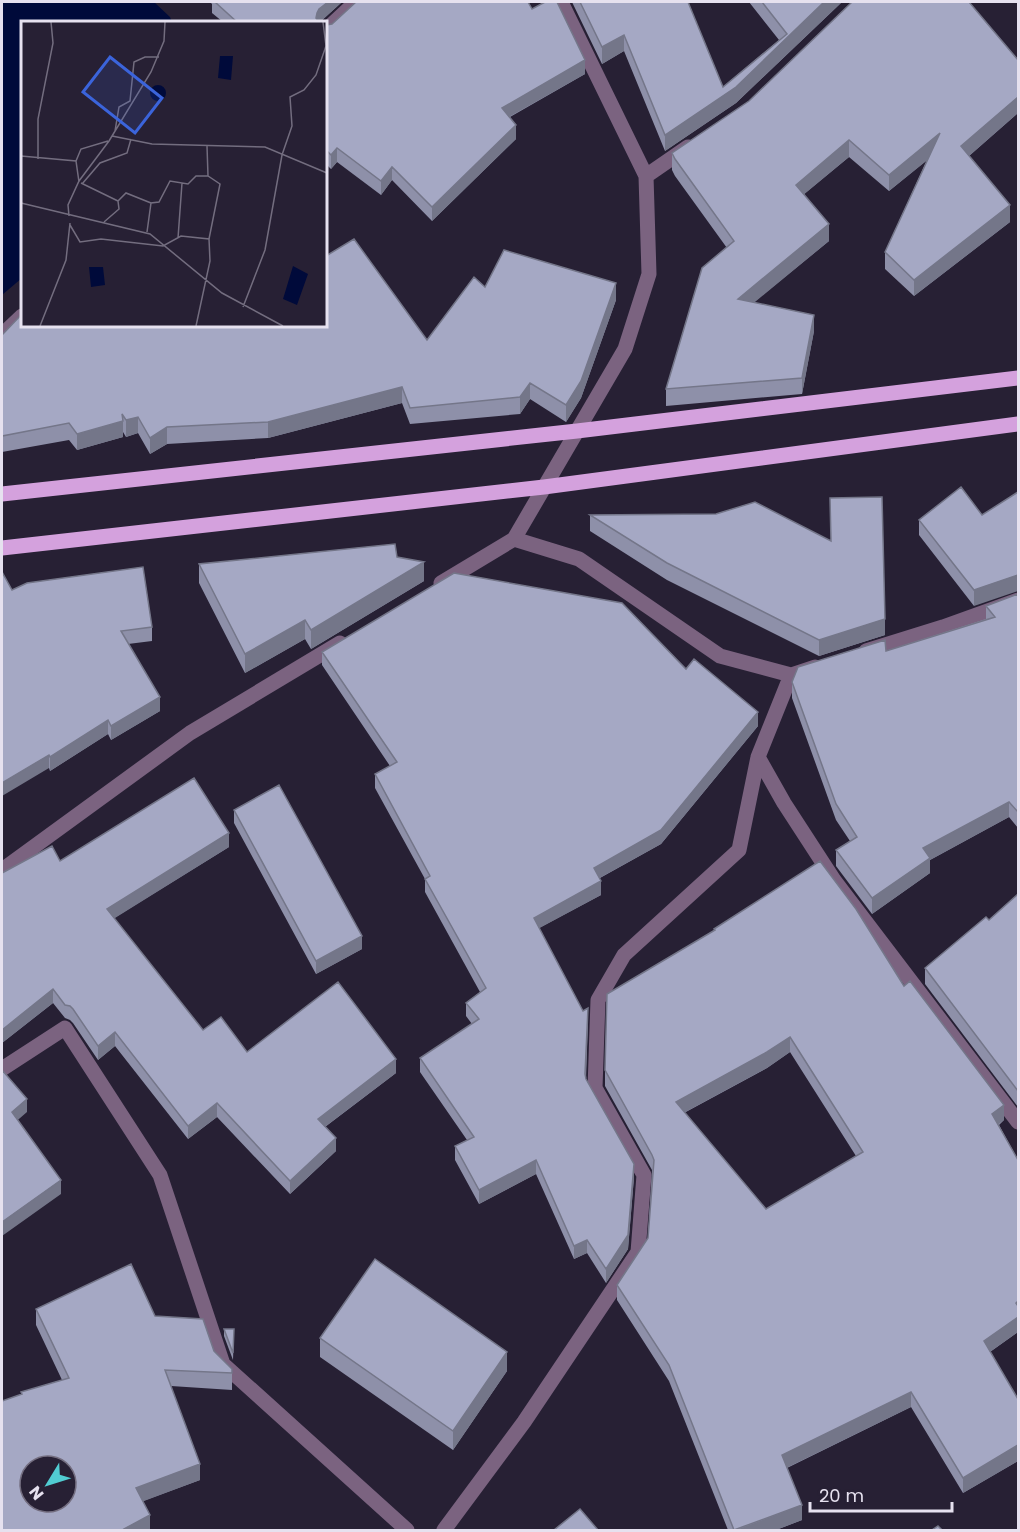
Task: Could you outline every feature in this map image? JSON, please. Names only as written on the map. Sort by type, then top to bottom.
[{"type":"main road","points":[[2,494],[577,431],[1018,378]]},
{"type":"main road","points":[[2,548],[544,487],[1018,424]]},
{"type":"street","points":[[327,29],[356,2]]},
{"type":"street","points":[[433,588],[514,539],[625,349],[649,274],[646,176],[561,2]]},
{"type":"street","points":[[646,176],[704,137]]},
{"type":"street","points":[[2,335],[21,317]]},
{"type":"street","points":[[514,539],[579,560],[720,656],[791,675],[834,661]]},
{"type":"street","points":[[856,654],[943,627],[1018,600]]},
{"type":"street","points":[[2,870],[190,733],[352,636]]},
{"type":"street","points":[[444,1530],[524,1422],[638,1252],[644,1175],[595,1088],[598,1000],[624,955],[740,850],[758,757],[791,675]]},
{"type":"street","points":[[758,757],[784,803],[834,880],[1018,1122]]},
{"type":"street","points":[[2,1069],[65,1028],[160,1175],[223,1364],[407,1530]]},
{"type":"shaded area","points":[[2,2],[154,2],[172,21],[21,21],[21,279],[2,295]]},
{"type":"building","points":[[215,2],[328,2],[319,9],[316,18],[318,21],[236,21]]},
{"type":"building","points":[[356,2],[528,2],[532,9],[545,2],[557,2],[585,60],[502,108],[516,125],[432,207],[392,167],[381,181],[337,148],[331,155],[327,151],[327,25],[332,24]]},
{"type":"building","points":[[580,2],[688,2],[723,87],[787,34],[762,2],[824,2],[736,87],[665,135],[624,35],[602,47]]},
{"type":"building","points":[[852,2],[969,2],[1018,60],[1018,97],[961,146],[1010,205],[914,280],[885,252],[940,133],[889,175],[849,140],[796,185],[829,224],[738,299],[814,315],[802,378],[666,389],[702,268],[734,241],[672,153],[749,101]]},
{"type":"building","points":[[354,239],[427,340],[474,277],[485,287],[504,250],[616,283],[581,381],[566,405],[530,383],[520,397],[410,408],[402,387],[268,422],[167,427],[150,438],[138,417],[126,420],[122,414],[123,421],[77,434],[69,423],[2,436],[2,335],[21,315],[21,327],[327,327],[327,255]]},
{"type":"building","points":[[961,487],[982,515],[1018,492],[1018,575],[974,590],[919,520]]},
{"type":"building","points":[[882,497],[885,619],[819,640],[667,563],[590,515],[716,514],[755,502],[831,541],[830,498]]},
{"type":"building","points":[[395,544],[397,557],[424,562],[311,630],[305,620],[245,654],[199,564]]},
{"type":"building","points":[[143,567],[152,627],[121,631],[160,697],[111,726],[108,720],[50,757],[49,755],[2,783],[2,572],[12,590],[27,583]]},
{"type":"building","points":[[454,573],[622,603],[686,669],[694,659],[758,712],[661,830],[594,868],[601,881],[534,918],[583,1011],[588,1008],[586,1079],[634,1164],[628,1235],[606,1269],[587,1240],[574,1246],[536,1160],[479,1190],[455,1146],[474,1137],[420,1058],[479,1019],[466,1003],[486,988],[425,879],[430,876],[375,774],[397,762],[322,652]]},
{"type":"building","points":[[1018,594],[1018,812],[1009,802],[923,848],[930,858],[872,898],[836,850],[857,837],[836,804],[792,682],[798,667],[885,640],[886,651],[995,617],[986,606]]},
{"type":"building","points":[[194,778],[229,833],[107,909],[203,1030],[221,1017],[247,1052],[338,982],[396,1059],[318,1119],[336,1138],[290,1181],[217,1103],[188,1126],[115,1032],[98,1046],[73,1009],[65,1005],[53,989],[2,1030],[2,873],[52,846],[60,861]]},
{"type":"building","points":[[279,785],[362,936],[316,961],[234,810]]},
{"type":"building","points":[[820,861],[856,909],[904,986],[910,981],[1004,1105],[992,1114],[1018,1160],[1018,1301],[1016,1303],[1018,1317],[984,1341],[1018,1399],[1018,1445],[963,1478],[911,1392],[782,1455],[802,1505],[734,1530],[669,1365],[617,1285],[648,1238],[654,1160],[605,1070],[607,994]],"holes":[[[790,1037],[863,1152],[766,1209],[676,1102]]]},
{"type":"building","points":[[1018,894],[1018,1091],[925,968],[986,917],[989,920]]},
{"type":"building","points":[[2,1070],[27,1099],[12,1112],[61,1180],[2,1222]]},
{"type":"building","points":[[375,1259],[507,1352],[453,1431],[320,1338]]},
{"type":"building","points":[[131,1264],[155,1316],[203,1319],[214,1351],[232,1369],[232,1373],[165,1370],[200,1464],[136,1488],[150,1515],[125,1530],[2,1530],[2,1401],[22,1394],[21,1392],[69,1378],[36,1309]]},
{"type":"building","points":[[224,1329],[234,1329],[233,1353]]},
{"type":"building","points":[[580,1509],[598,1530],[554,1530]]}]
